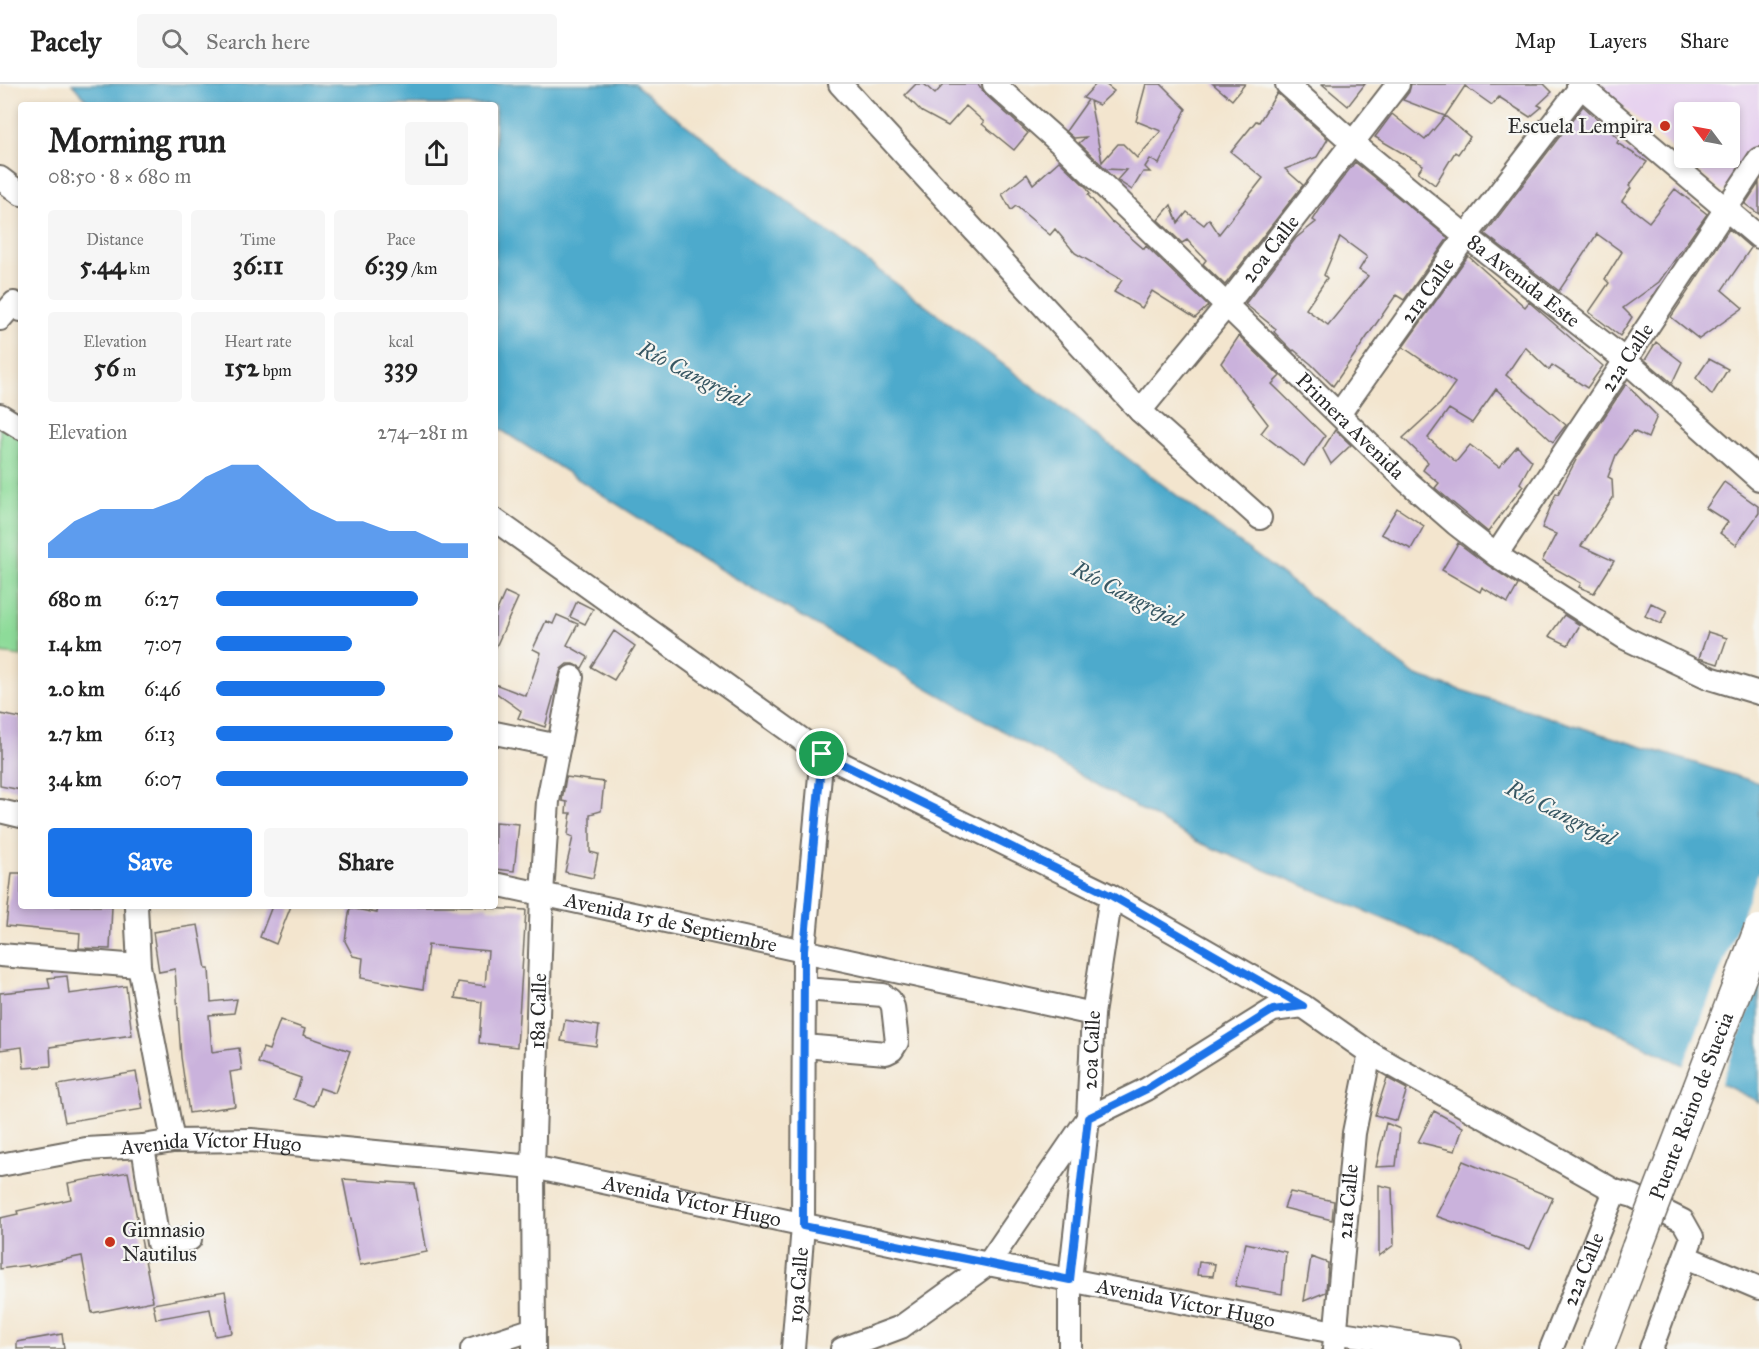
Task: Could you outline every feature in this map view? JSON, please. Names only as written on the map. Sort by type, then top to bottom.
[{"type":"main road","name":"Puente Reino de Suecia","points":[[1599,1349],[1759,930]]},
{"type":"street","points":[[840,84],[1140,411],[1260,518]]},
{"type":"street","name":"Primera Avenida","points":[[993,84],[1019,92],[1060,143],[1407,482],[1456,524],[1496,555],[1625,638],[1710,678],[1759,693]]},
{"type":"street","name":"8a Avenida Este","points":[[1287,84],[1353,143],[1466,236],[1624,360],[1759,479]]},
{"type":"street","name":"20a Calle","points":[[1140,411],[1226,306],[1398,84]]},
{"type":"street","points":[[1581,85],[1759,237]]},
{"type":"street","name":"21a Calle","points":[[1339,414],[1466,236],[1581,85]]},
{"type":"street","name":"22a Calle","points":[[1496,555],[1759,159]]},
{"type":"street","points":[[0,178],[18,192]]},
{"type":"street","points":[[0,319],[14,303],[18,307]]},
{"type":"street","points":[[0,415],[18,426]]},
{"type":"street","points":[[498,522],[822,754],[1112,896],[1303,1006],[1370,1053],[1615,1191],[1629,1209],[1759,1288]]},
{"type":"street","name":"18a Calle","points":[[534,1339],[533,1167],[542,894],[548,801],[572,677]]},
{"type":"street","points":[[498,734],[559,746]]},
{"type":"street","name":"19a Calle","points":[[793,1349],[803,1226],[804,950],[822,754]]},
{"type":"street","points":[[0,811],[18,815]]},
{"type":"street","name":"Avenida 15 de Septiembre","points":[[498,885],[1092,1014]]},
{"type":"street","name":"20a Calle","points":[[1070,1349],[1070,1280],[1088,1118],[1092,1014],[1112,896]]},
{"type":"street","points":[[136,909],[139,966],[173,1141]]},
{"type":"street","points":[[0,956],[139,966]]},
{"type":"street","points":[[890,1000],[909,974]]},
{"type":"street","points":[[804,989],[883,995],[890,1000],[893,1007],[897,1042],[892,1050],[886,1053],[804,1046]]},
{"type":"street","points":[[842,1349],[901,1327],[988,1264],[1088,1118],[1147,1089],[1273,1010],[1303,1006]]},
{"type":"street","name":"21a Calle","points":[[1334,1341],[1354,1133],[1370,1053]]},
{"type":"street","name":"Avenida Víctor Hugo","points":[[0,1165],[86,1149],[143,1146],[173,1141],[251,1140],[533,1167],[803,1226],[1070,1280],[1334,1341],[1449,1349]]},
{"type":"street","points":[[143,1146],[158,1243],[190,1239]]},
{"type":"street","name":"22a Calle","points":[[1551,1349],[1615,1191]]},
{"type":"street","points":[[1651,1349],[1689,1247]]},
{"type":"street","points":[[472,1349],[534,1339]]},
{"type":"shaded area","name":"Escuela Lempira","points":[[1596,84],[1759,84],[1759,140],[1724,192],[1696,168],[1740,168],[1740,102],[1674,102],[1674,150]]},
{"type":"green space","points":[[0,419],[18,433],[18,656],[0,653]]},
{"type":"water","name":"Río Cangrejal","points":[[72,84],[635,84],[661,106],[1416,676],[1759,783],[1759,1102],[1408,929],[1198,842],[720,570],[498,428],[498,102],[88,102]]},
{"type":"pier","points":[[1759,871],[1759,983],[1720,1087],[1682,1069]]},
{"type":"building","points":[[916,84],[924,84],[935,94],[944,84],[978,84],[985,94],[1028,133],[1014,150],[982,124],[984,122],[966,106],[948,126],[922,112],[905,95]]},
{"type":"building","points":[[1096,84],[1105,84],[1114,91],[1099,105],[1090,101],[1102,162],[1118,144],[1123,144],[1137,158],[1161,131],[1136,121],[1146,84],[1161,84],[1186,109],[1159,164],[1150,159],[1145,167],[1150,172],[1143,172],[1132,190],[1117,180],[1126,170],[1106,169],[1079,143],[1086,137],[1074,138],[1066,131],[1088,100],[1083,98]]},
{"type":"building","points":[[1213,84],[1245,84],[1232,100]]},
{"type":"building","points":[[1322,84],[1365,84],[1348,106]]},
{"type":"building","points":[[1411,84],[1544,84],[1552,92],[1538,105],[1542,107],[1530,117],[1499,97],[1492,105],[1465,86],[1445,116],[1403,100]]},
{"type":"building","points":[[1277,93],[1328,139],[1317,157],[1285,169],[1303,185],[1225,285],[1203,264],[1206,260],[1187,240],[1182,243],[1158,220],[1171,205],[1178,223],[1187,212],[1204,225],[1209,219],[1219,234],[1263,178],[1231,152],[1256,121],[1259,122]]},
{"type":"building","points":[[1583,106],[1619,139],[1617,143],[1647,162],[1629,186],[1631,188],[1622,201],[1649,222],[1675,189],[1707,214],[1659,282],[1623,308],[1632,317],[1620,336],[1589,312],[1609,283],[1605,279],[1622,252],[1597,234],[1559,291],[1485,234]]},
{"type":"building","points":[[1392,114],[1425,140],[1445,116],[1470,137],[1458,154],[1455,152],[1435,185],[1418,172],[1423,165],[1375,137]]},
{"type":"building","points":[[1059,161],[1086,187],[1090,194],[1088,195],[1112,223],[1144,249],[1146,246],[1208,306],[1195,318],[1152,291],[1142,308],[1114,292],[1122,280],[1075,253],[1055,229],[1050,235],[1016,206],[1011,210],[1002,194],[1027,174],[1033,184]]},
{"type":"building","points":[[1355,162],[1448,238],[1404,300],[1396,295],[1333,386],[1274,332],[1276,329],[1245,304],[1296,238],[1316,222],[1313,220]],"holes":[[[1340,237],[1367,257],[1359,270],[1368,276],[1328,325],[1306,309],[1327,278],[1324,275]]]},
{"type":"building","points":[[1759,183],[1759,214],[1745,204]]},
{"type":"building","points":[[1729,229],[1751,248],[1722,290],[1743,308],[1699,339],[1671,317]]},
{"type":"building","points":[[1468,256],[1525,307],[1529,302],[1603,366],[1587,388],[1552,365],[1549,370],[1525,347],[1506,375],[1566,425],[1553,442],[1496,389],[1472,423],[1449,409],[1428,438],[1456,462],[1470,445],[1499,467],[1517,446],[1532,461],[1520,483],[1523,486],[1488,532],[1435,488],[1439,483],[1423,470],[1428,462],[1403,438],[1440,404],[1455,383],[1403,347]]},
{"type":"building","points":[[1239,336],[1280,376],[1272,384],[1325,436],[1304,466],[1261,433],[1268,424],[1221,363]]},
{"type":"building","points":[[1656,342],[1682,362],[1672,383],[1645,360]]},
{"type":"building","points":[[1709,359],[1728,369],[1712,395],[1696,378]]},
{"type":"building","points":[[1626,384],[1657,416],[1648,438],[1633,431],[1616,455],[1608,477],[1612,479],[1613,498],[1581,546],[1614,561],[1594,593],[1579,587],[1581,583],[1542,561],[1556,534],[1542,528],[1556,493],[1558,494],[1577,458]]},
{"type":"building","points":[[1335,430],[1351,445],[1331,464],[1323,449]]},
{"type":"building","points":[[1724,482],[1759,507],[1759,513],[1736,545],[1720,533],[1728,522],[1706,508]]},
{"type":"building","points":[[1397,508],[1424,526],[1411,549],[1381,534]]},
{"type":"building","points":[[1458,543],[1518,585],[1508,603],[1482,587],[1480,592],[1442,570]]},
{"type":"building","points":[[505,592],[518,598],[498,642],[498,608]]},
{"type":"building","points":[[577,601],[593,609],[585,624],[570,617]]},
{"type":"building","points":[[1651,603],[1667,611],[1661,624],[1645,616]]},
{"type":"building","points":[[557,615],[578,624],[567,645],[588,657],[582,668],[574,664],[567,664],[561,669],[545,727],[518,718],[521,711],[498,694],[498,685],[526,696],[541,653],[533,649],[546,621],[553,624]]},
{"type":"building","points":[[1564,615],[1580,625],[1568,645],[1549,636]]},
{"type":"building","points":[[614,631],[635,646],[614,680],[591,667]]},
{"type":"building","points":[[1708,632],[1727,638],[1718,664],[1699,658]]},
{"type":"building","points":[[0,714],[18,717],[18,789],[0,786]]},
{"type":"building","points":[[566,777],[604,782],[601,811],[590,814],[590,852],[598,854],[593,878],[565,872],[573,837],[568,835],[571,813],[566,813],[567,802],[562,801]]},
{"type":"building","points":[[498,822],[519,824],[514,871],[498,869]]},
{"type":"building","points":[[12,873],[18,873],[18,909],[112,909],[110,949],[79,948],[80,933],[6,926]]},
{"type":"building","points":[[271,909],[290,909],[276,944],[260,937]]},
{"type":"building","points":[[350,909],[377,913],[378,909],[526,910],[517,1047],[479,1043],[482,1002],[455,998],[458,982],[485,986],[488,951],[428,945],[423,989],[361,978],[363,958],[353,956],[345,941]]},
{"type":"building","points":[[198,925],[206,969],[209,969],[211,1002],[237,999],[234,1013],[209,1015],[212,1052],[239,1048],[242,1070],[230,1072],[235,1106],[189,1113],[181,1057],[175,969],[159,972],[153,932]]},
{"type":"building","points":[[67,976],[69,994],[126,986],[132,1035],[50,1047],[51,1066],[24,1068],[22,1047],[0,1050],[0,993],[50,988],[48,978]]},
{"type":"building","points":[[280,1020],[305,1029],[303,1035],[350,1051],[335,1093],[320,1088],[314,1106],[294,1099],[301,1078],[258,1063],[263,1048],[269,1050]]},
{"type":"building","points":[[565,1020],[599,1026],[596,1046],[561,1041]]},
{"type":"building","points":[[136,1072],[143,1109],[65,1122],[58,1085]]},
{"type":"building","points":[[1387,1078],[1407,1089],[1397,1121],[1375,1115]]},
{"type":"building","points":[[1434,1111],[1463,1127],[1455,1151],[1418,1142]]},
{"type":"building","points":[[1386,1123],[1400,1129],[1396,1166],[1376,1167]]},
{"type":"building","points":[[1463,1161],[1553,1198],[1530,1249],[1436,1216]]},
{"type":"building","name":"Gimnasio Nautilus","points":[[128,1172],[153,1301],[92,1313],[82,1256],[29,1267],[28,1265],[0,1269],[0,1218],[18,1214],[17,1211],[71,1199],[68,1183]]},
{"type":"building","points":[[343,1179],[415,1184],[427,1252],[360,1265]]},
{"type":"building","points":[[1379,1185],[1392,1188],[1394,1245],[1379,1256]]},
{"type":"building","points":[[1290,1192],[1334,1201],[1332,1220],[1284,1208]]},
{"type":"building","points":[[1246,1243],[1286,1252],[1282,1294],[1235,1286]]},
{"type":"building","points":[[1311,1257],[1328,1263],[1326,1292],[1304,1301]]},
{"type":"building","points":[[1199,1262],[1215,1264],[1213,1276],[1197,1275]]},
{"type":"building","points":[[225,1291],[232,1333],[215,1336],[210,1309],[156,1319],[153,1304]]},
{"type":"building","points":[[62,1334],[64,1349],[17,1349],[17,1342]]},
{"type":"place","name":"Escuela Lempira","points":[[1665,126]]},
{"type":"place","name":"Gimnasio Nautilus","points":[[110,1242]]},
{"type":"route","points":[[822,754],[1112,896],[1303,1006],[1273,1010],[1147,1089],[1088,1118],[1070,1280],[803,1226],[804,950],[822,754]]}]
